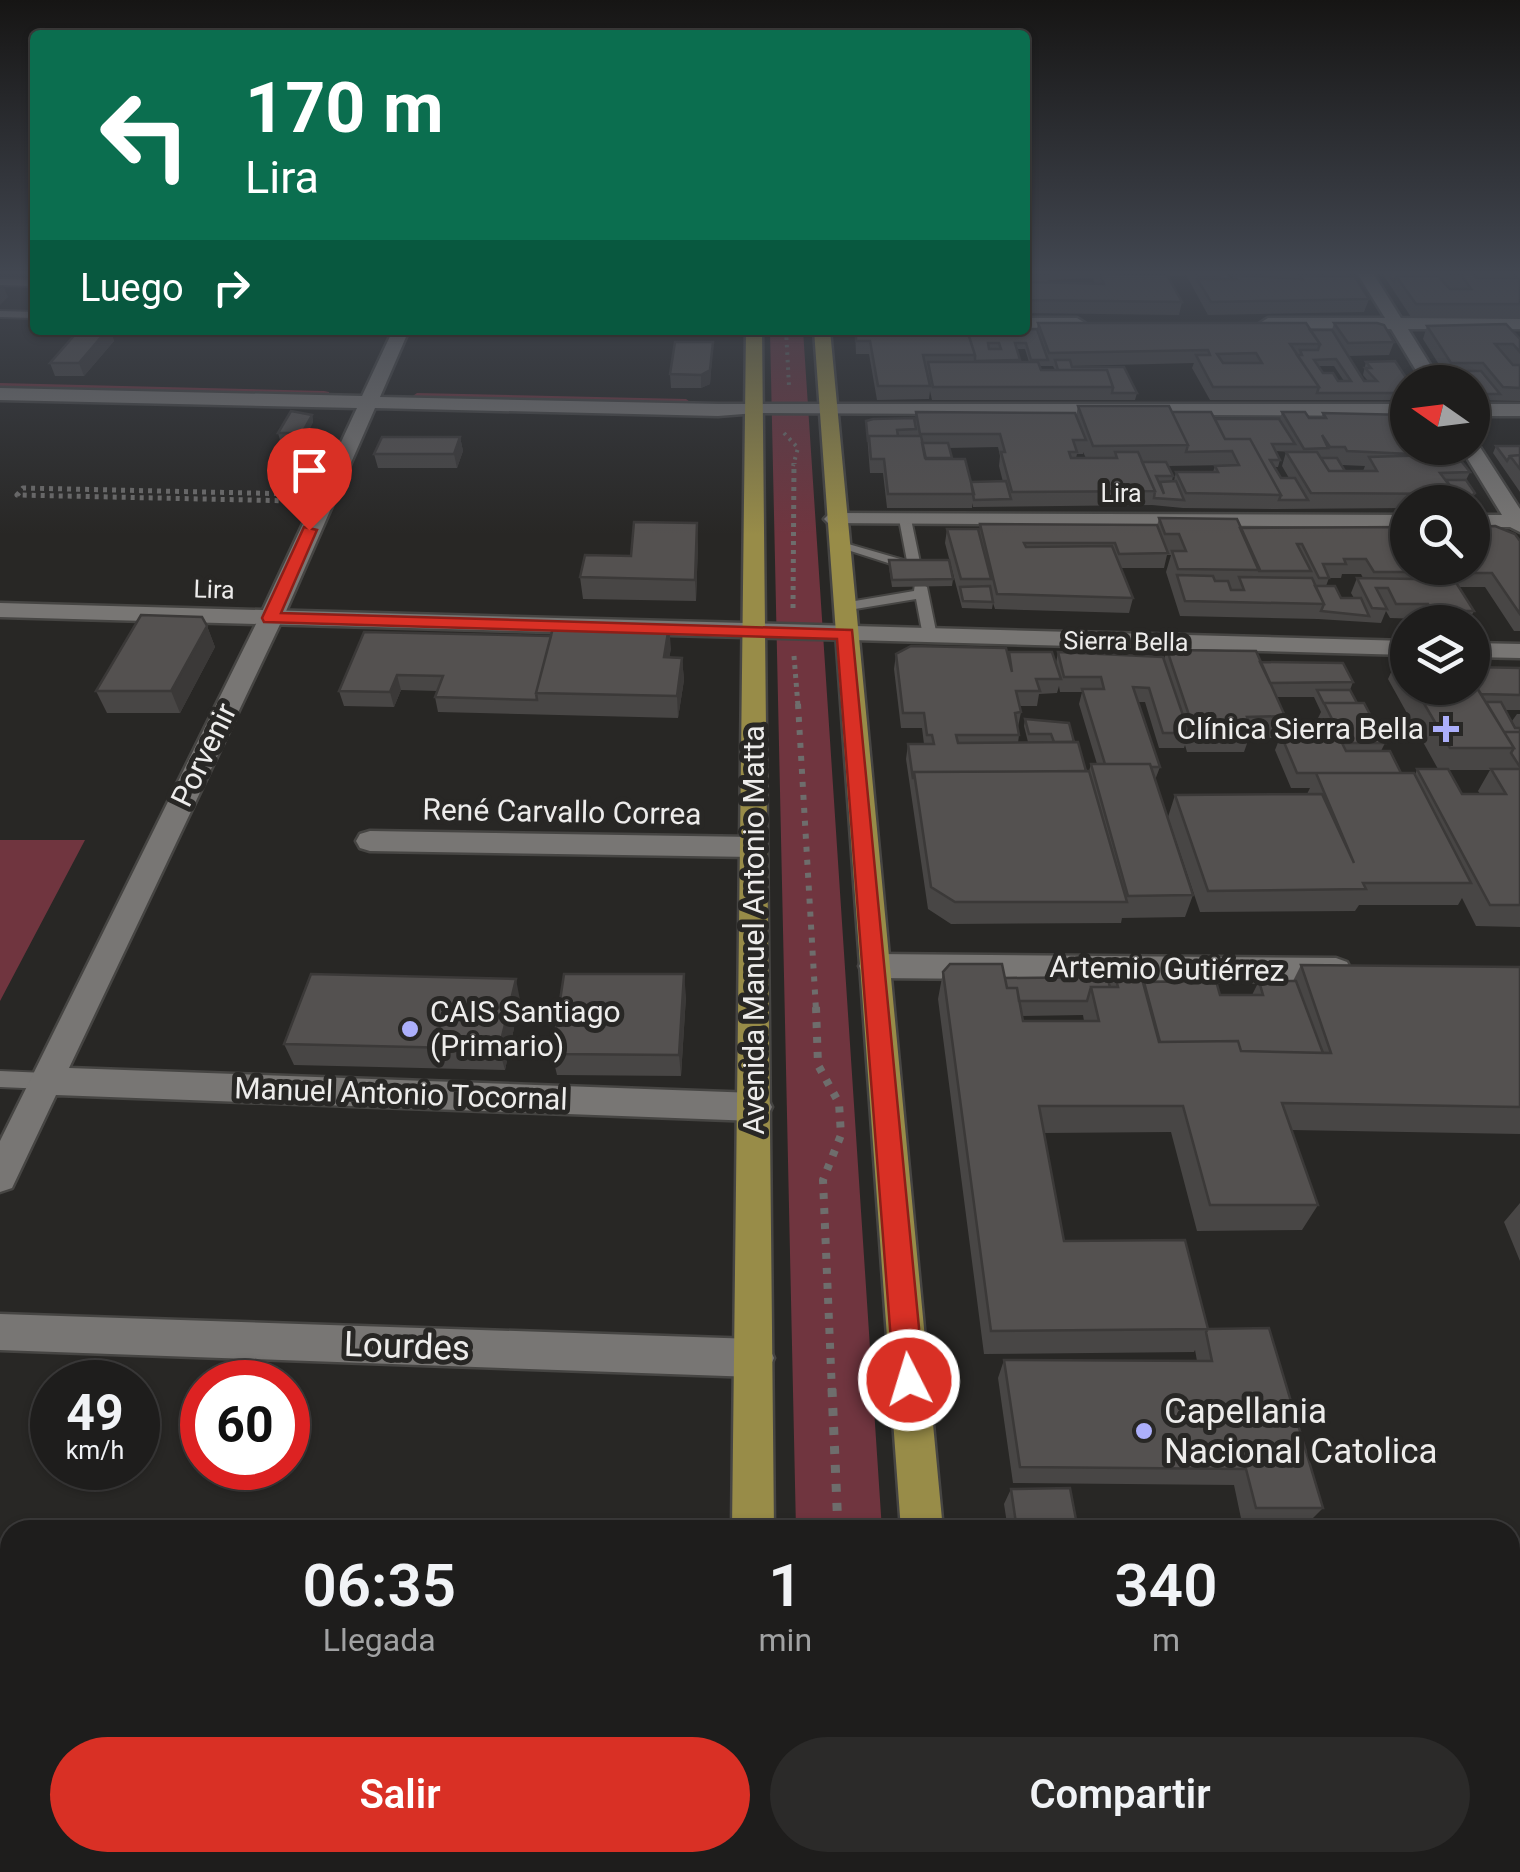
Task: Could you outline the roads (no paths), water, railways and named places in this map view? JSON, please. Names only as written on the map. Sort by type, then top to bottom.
[{"type":"main road","name":"Avenida Manuel Antonio Matta","points":[[753,1520],[756,1107],[751,634],[767,407],[759,360]]},
{"type":"main road","points":[[824,360],[921,1520]]},
{"type":"street","name":"Porvenir","points":[[0,1177],[270,618],[388,360]]},
{"type":"street","points":[[0,379],[718,410],[1390,410]]},
{"type":"street","points":[[0,394],[373,395]]},
{"type":"street","points":[[1490,410],[1520,410]]},
{"type":"street","points":[[1483,465],[1519,523]]},
{"type":"street","name":"Lira","points":[[835,519],[1390,521]]},
{"type":"street","points":[[1490,522],[1519,523]]},
{"type":"street","name":"Lira","points":[[0,610],[751,634],[792,634],[844,621]]},
{"type":"street","name":"Sierra Bella","points":[[844,621],[930,636],[1390,648]]},
{"type":"street","points":[[1490,650],[1520,651]]},
{"type":"street","name":"René Carvallo Correa","points":[[370,841],[753,847]]},
{"type":"street","name":"Artemio Gutiérrez","points":[[874,966],[1363,970]]},
{"type":"street","name":"Manuel Antonio Tocornal","points":[[46,1081],[756,1107]]},
{"type":"street","name":"Lourdes","points":[[0,1332],[754,1358]]},
{"type":"lane","points":[[838,544],[915,567],[905,519]]},
{"type":"lane","points":[[844,621],[920,590],[930,636]]},
{"type":"lane","points":[[0,1079],[46,1081]]},
{"type":"place","name":"Clínica Sierra Bella","points":[[1446,729]]},
{"type":"place","name":"CAIS Santiago (Primario)","points":[[410,1029]]},
{"type":"place","name":"Capellania Nacional Catolica","points":[[1144,1431]]}]
